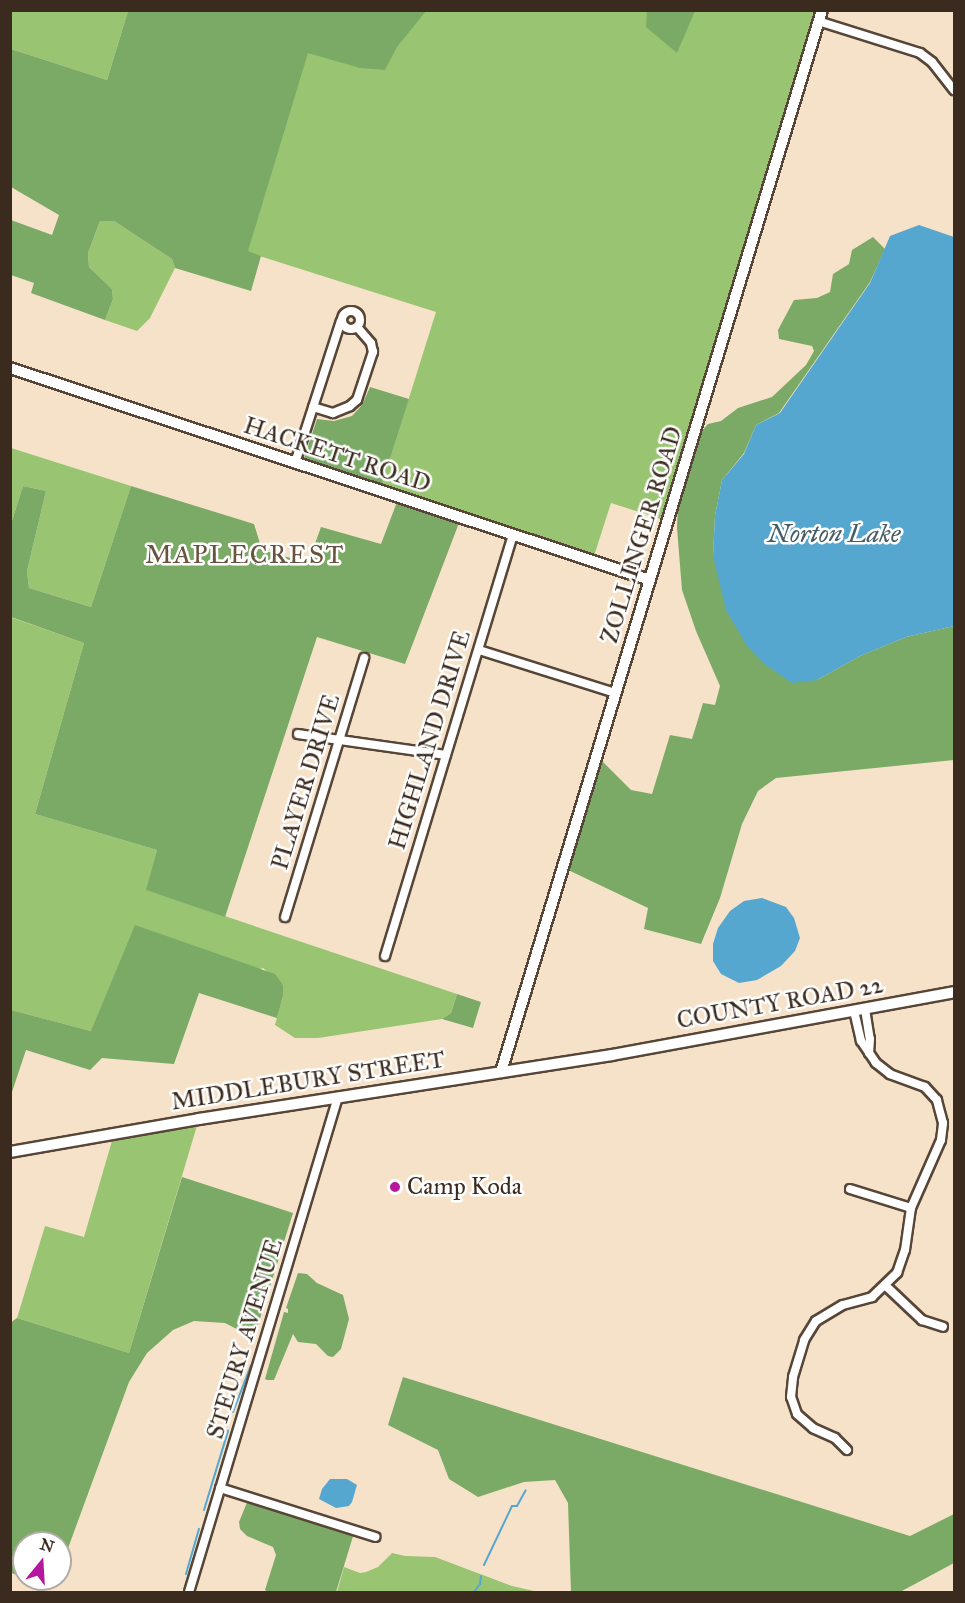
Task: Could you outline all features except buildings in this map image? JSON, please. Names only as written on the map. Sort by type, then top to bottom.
[{"type":"street","points":[[820,16],[920,53],[932,62],[954,90]]},
{"type":"street","name":"ZOLLINGER ROAD","points":[[501,1072],[820,16]]},
{"type":"street","points":[[295,463],[345,313],[354,312],[360,318],[357,327]]},
{"type":"street","points":[[341,321],[346,329],[357,327]]},
{"type":"street","points":[[313,407],[333,413],[350,406],[357,400],[373,352],[371,343],[357,327]]},
{"type":"street","name":"HACKETT ROAD","points":[[10,368],[650,580]]},
{"type":"street","name":"HIGHLAND DRIVE","points":[[385,956],[513,536]]},
{"type":"street","points":[[479,651],[615,693]]},
{"type":"street","name":"PLAYER DRIVE","points":[[285,917],[364,658]]},
{"type":"street","points":[[298,734],[446,755]]},
{"type":"street","name":"COUNTY ROAD 22","points":[[612,1055],[954,992]]},
{"type":"street","points":[[847,1450],[835,1438],[813,1428],[797,1414],[791,1397],[793,1377],[804,1340],[816,1321],[843,1305],[872,1297],[886,1286],[902,1264],[911,1208],[941,1140],[943,1115],[937,1100],[925,1087],[882,1070],[861,1041],[860,1010]]},
{"type":"street","name":"MIDDLEBURY STREET","points":[[10,1152],[338,1097],[612,1055]]},
{"type":"street","name":"STEURY AVENUE","points":[[189,1593],[338,1097]]},
{"type":"street","points":[[850,1189],[911,1208]]},
{"type":"street","points":[[886,1286],[922,1320],[943,1327]]},
{"type":"street","points":[[220,1488],[375,1537]]},
{"type":"green space","points":[[647,10],[695,11],[677,53],[646,27]]},
{"type":"green space","points":[[11,11],[128,11],[107,80],[11,49]]},
{"type":"green space","points":[[128,11],[426,11],[397,47],[385,70],[360,68],[308,53],[248,251],[261,256],[251,291],[175,268],[172,259],[114,221],[100,221],[88,253],[89,267],[112,289],[113,299],[105,320],[31,293],[34,283],[11,275],[11,220],[52,235],[59,215],[11,187],[11,49],[107,80]]},
{"type":"green space","points":[[320,11],[822,11],[664,520],[611,503],[594,556],[382,484],[436,312],[247,252]]},
{"type":"green space","points":[[100,221],[114,221],[172,259],[175,268],[150,318],[137,331],[105,320],[113,299],[112,289],[89,267],[88,253]]},
{"type":"green space","points":[[873,237],[885,249],[870,282],[779,413],[756,425],[744,453],[722,480],[715,516],[713,556],[817,680],[860,656],[906,637],[954,626],[954,760],[776,778],[758,791],[742,824],[720,898],[701,944],[644,929],[648,908],[566,869],[600,759],[631,790],[652,794],[670,735],[692,739],[703,703],[715,705],[720,686],[696,631],[682,590],[677,528],[678,504],[698,435],[708,424],[721,421],[738,408],[772,397],[806,365],[814,351],[812,346],[779,339],[778,330],[794,300],[817,298],[830,292],[833,274],[849,264],[852,250]]},
{"type":"green space","points":[[370,387],[409,399],[382,484],[304,458],[317,419],[334,421],[352,416],[362,405]]},
{"type":"green space","points":[[11,448],[131,486],[91,607],[29,588],[27,571],[46,491],[23,486],[11,524]]},
{"type":"green space","points":[[23,486],[46,491],[27,571],[29,588],[91,607],[131,486],[254,524],[262,550],[308,563],[321,527],[381,544],[397,502],[459,523],[405,664],[317,637],[225,917],[146,890],[157,850],[35,814],[84,643],[11,617],[11,524]]},
{"type":"green space","points":[[10,617],[84,643],[35,814],[157,850],[147,890],[457,994],[451,1013],[442,1019],[318,1038],[295,1038],[275,1025],[283,996],[283,985],[263,968],[91,1031],[11,1010]]},
{"type":"green space","points":[[135,925],[275,974],[283,985],[283,996],[277,1018],[199,993],[174,1064],[102,1058],[90,1070],[26,1050],[11,1095],[11,1010],[91,1031]]},
{"type":"green space","points":[[457,994],[481,1002],[473,1028],[442,1019],[451,1013]]},
{"type":"green space","points":[[199,1119],[129,1353],[17,1318],[45,1226],[84,1237],[114,1134]]},
{"type":"green space","points":[[182,1177],[293,1213],[254,1338],[225,1323],[194,1321],[173,1330],[147,1353],[129,1382],[72,1537],[72,1531],[12,1531],[11,1573],[10,1323],[17,1318],[129,1353]]},
{"type":"green space","points":[[298,1273],[307,1274],[317,1283],[343,1295],[349,1319],[341,1349],[333,1357],[328,1356],[316,1344],[298,1342],[293,1334],[274,1380],[267,1380],[265,1379],[284,1312],[288,1313],[286,1308]]},
{"type":"green space","points":[[403,1377],[910,1536],[954,1514],[954,1563],[900,1592],[571,1592],[568,1503],[555,1480],[524,1482],[478,1497],[449,1479],[438,1450],[388,1425]]},
{"type":"green space","points":[[248,1500],[354,1533],[336,1592],[268,1592],[265,1590],[276,1555],[273,1547],[247,1536],[240,1529],[239,1522]]},
{"type":"green space","points":[[392,1553],[435,1557],[512,1586],[534,1591],[570,1592],[337,1592],[344,1567],[360,1573],[366,1572],[378,1567]]},
{"type":"water","name":"Norton Lake","points":[[919,225],[954,237],[954,626],[906,637],[860,656],[817,680],[792,683],[763,663],[747,646],[726,610],[713,556],[715,516],[722,480],[744,454],[756,425],[780,413],[870,283],[890,236]]},
{"type":"water","points":[[762,898],[786,907],[794,918],[800,938],[795,951],[781,966],[757,980],[739,983],[721,974],[713,961],[713,944],[718,928],[730,911],[744,901]]},
{"type":"water","points":[[330,1479],[347,1479],[357,1485],[349,1506],[336,1508],[319,1499],[322,1489]]},
{"type":"waterway","points":[[233,1412],[251,1365]]},
{"type":"waterway","points":[[204,1510],[228,1431]]},
{"type":"waterway","points":[[484,1565],[512,1506],[517,1506],[526,1490]]},
{"type":"waterway","points":[[186,1574],[199,1529]]},
{"type":"waterway","points":[[474,1592],[480,1584],[481,1576]]},
{"type":"place","name":"Camp Koda","points":[[395,1187]]},
{"type":"district","name":"MAPLECREST","points":[[245,555]]}]
